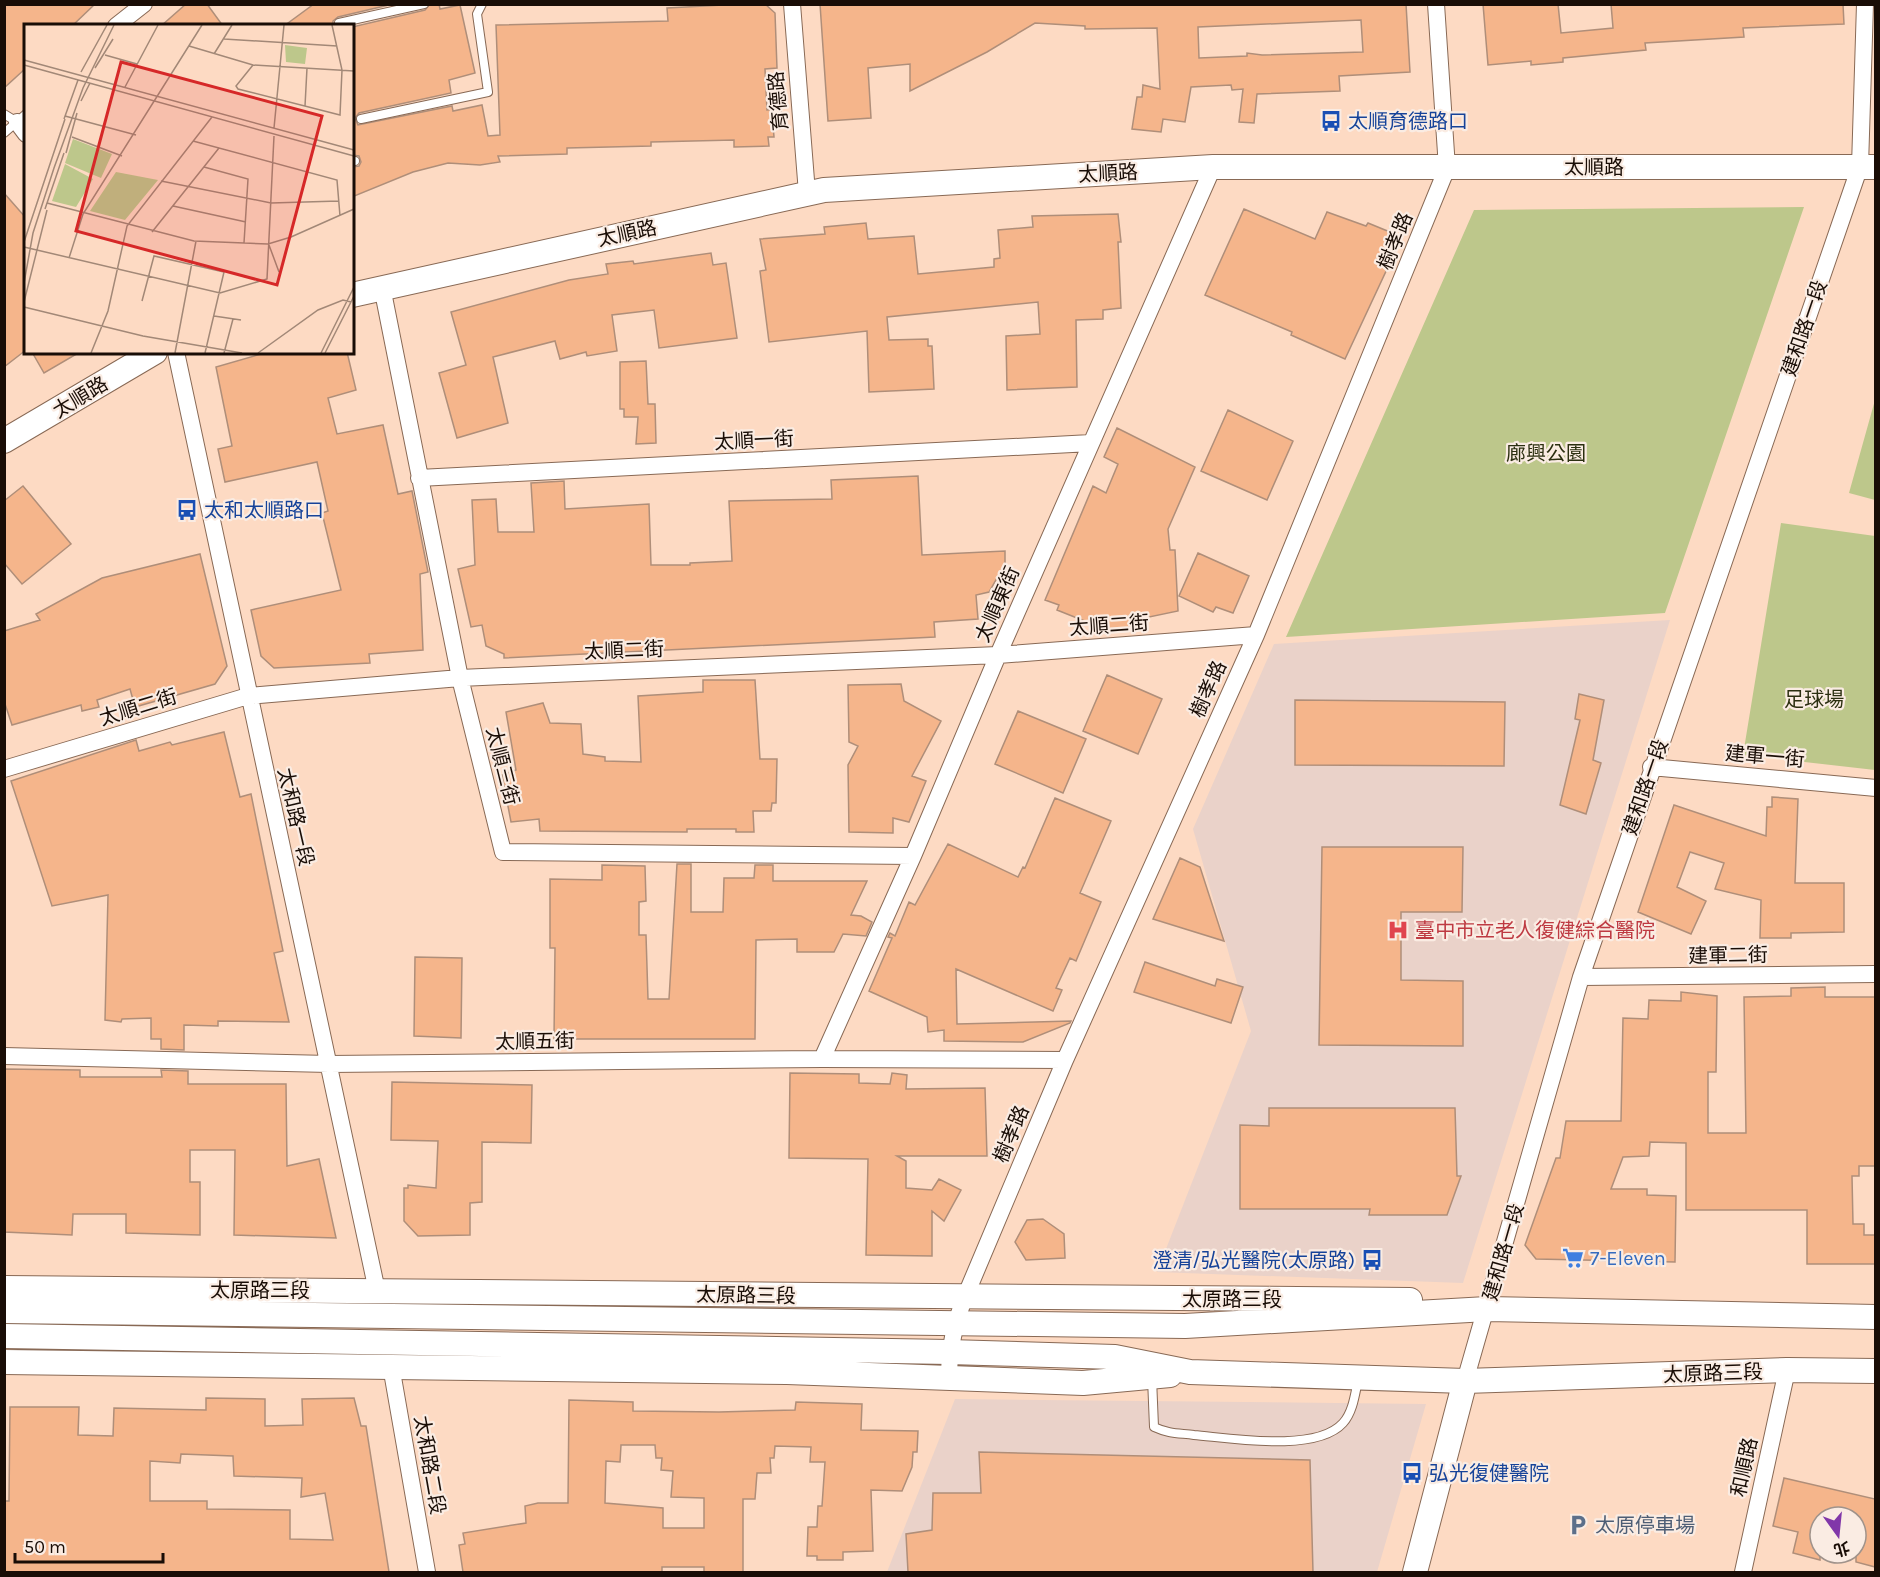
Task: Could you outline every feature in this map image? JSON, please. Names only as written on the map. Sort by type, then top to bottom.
[{"type":"main road","name":"太順路","points":[[354,294],[824,190],[1213,167],[1868,166]]},
{"type":"main road","name":"太順路","points":[[4,441],[152,354]]},
{"type":"main road","name":"太原路三段","points":[[4,1288],[965,1297],[1379,1298],[1434,1300],[1487,1309]]},
{"type":"main road","name":"太原路三段","points":[[4,1311],[1185,1326],[1487,1309],[1875,1317]]},
{"type":"main road","name":"太原路三段","points":[[4,1336],[949,1352],[1115,1358],[1190,1372],[1465,1381],[1787,1370],[1875,1371]]},
{"type":"main road","name":"太原路三段","points":[[4,1362],[776,1372],[1083,1383],[1152,1378],[1190,1372]]},
{"type":"main road","name":"建和路一段","points":[[1415,1572],[1465,1381]]},
{"type":"street","points":[[119,24],[144,4]]},
{"type":"street","name":"育德路","points":[[792,4],[807,193]]},
{"type":"street","name":"樹孝路","points":[[950,1378],[949,1352],[955,1322],[965,1297],[1065,1060],[1256,635],[1447,168],[1436,4]]},
{"type":"street","name":"建和路一段","points":[[1465,1381],[1581,977],[1651,767],[1868,166],[1865,4]]},
{"type":"street","name":"太順東街","points":[[822,1059],[913,856],[998,655],[1213,167]]},
{"type":"street","name":"太順三街","points":[[382,287],[460,678],[503,852],[913,856]]},
{"type":"street","name":"太和路一段","points":[[176,354],[377,1291]]},
{"type":"street","name":"太順一街","points":[[419,478],[1091,443]]},
{"type":"street","name":"太順二街","points":[[4,769],[248,696],[460,678],[998,655],[1256,635]]},
{"type":"street","name":"建軍一街","points":[[1651,767],[1875,788]]},
{"type":"street","name":"建軍二街","points":[[1581,977],[1875,974]]},
{"type":"street","name":"太順五街","points":[[4,1056],[329,1064],[822,1059],[1065,1060]]},
{"type":"street","name":"太和路二段","points":[[391,1366],[427,1572]]},
{"type":"street","name":"和順路","points":[[1743,1572],[1787,1370]]},
{"type":"lane","points":[[339,23],[424,4]]},
{"type":"lane","points":[[361,119],[488,92],[477,14],[482,4]]},
{"type":"lane","points":[[1152,1378],[1154,1427],[1168,1434],[1262,1442],[1298,1440],[1328,1434],[1343,1423],[1354,1403],[1358,1378]]},
{"type":"shaded area","name":"臺中市立老人復健綜合醫院","points":[[1670,620],[1463,1283],[1157,1272],[1251,1031],[1193,829],[1274,644]]},
{"type":"shaded area","points":[[955,1399],[1426,1404],[1377,1572],[887,1572]]},
{"type":"green space","name":"廊興公園","points":[[1804,207],[1665,613],[1286,637],[1474,210]]},
{"type":"green space","points":[[1875,400],[1876,500],[1849,493]]},
{"type":"green space","name":"足球場","points":[[1781,523],[1875,536],[1875,770],[1743,755]]},
{"type":"building","points":[[4,4],[95,4],[74,24],[24,24],[24,70],[4,88]]},
{"type":"building","points":[[186,4],[207,4],[222,24],[163,24]]},
{"type":"building","points":[[314,4],[393,4],[338,17],[333,24],[287,24]]},
{"type":"building","points":[[430,4],[439,4],[440,9],[460,5],[475,73],[449,80],[451,93],[359,113],[355,118],[358,125],[452,106],[453,111],[482,105],[488,136],[500,135],[496,25],[668,21],[667,8],[765,4],[775,13],[777,68],[765,69],[767,110],[781,109],[782,125],[773,125],[774,137],[768,137],[769,146],[734,147],[734,140],[651,142],[651,146],[567,148],[567,154],[498,156],[500,162],[480,165],[448,163],[413,172],[354,196],[354,167],[359,166],[361,162],[359,156],[354,155],[354,27],[425,10]]},
{"type":"building","points":[[820,4],[1406,4],[1410,72],[1339,76],[1340,91],[1257,94],[1254,123],[1239,122],[1243,89],[1232,90],[1231,85],[1191,87],[1185,122],[1163,119],[1161,132],[1132,129],[1137,97],[1142,97],[1143,85],[1160,89],[1157,28],[1085,29],[1085,26],[1035,23],[987,52],[910,91],[910,64],[868,68],[871,118],[828,121]],"holes":[[[1361,20],[1363,52],[1262,55],[1247,53],[1247,56],[1199,58],[1198,27]]]},
{"type":"building","points":[[1483,4],[1558,4],[1561,33],[1613,28],[1611,4],[1843,4],[1844,24],[1743,28],[1744,37],[1645,43],[1646,50],[1563,58],[1563,62],[1531,65],[1531,61],[1488,65]]},
{"type":"building","points":[[4,193],[24,216],[24,352],[4,367]]},
{"type":"building","points":[[1244,209],[1315,239],[1327,212],[1366,226],[1368,223],[1402,237],[1345,359],[1291,335],[1292,332],[1205,295]]},
{"type":"building","points":[[1118,214],[1121,242],[1118,242],[1121,308],[1103,310],[1103,319],[1076,320],[1077,387],[1007,390],[1006,336],[1040,334],[1038,302],[887,317],[889,340],[928,339],[928,346],[932,346],[934,389],[869,392],[867,331],[769,342],[760,271],[766,270],[760,239],[825,234],[824,227],[866,223],[868,239],[914,236],[918,274],[994,267],[994,259],[1000,258],[998,230],[1033,227],[1032,216]]},
{"type":"building","points":[[711,253],[713,265],[726,263],[737,338],[659,348],[654,310],[612,315],[617,351],[587,356],[586,352],[560,359],[555,341],[493,357],[508,423],[457,438],[439,373],[466,365],[451,312],[569,280],[608,274],[606,264],[633,261],[634,264]]},
{"type":"building","points":[[33,354],[77,354],[44,373]]},
{"type":"building","points":[[261,354],[347,354],[356,390],[328,398],[337,434],[383,425],[398,494],[412,491],[428,572],[420,574],[423,650],[369,654],[370,663],[274,668],[261,656],[251,610],[341,590],[322,513],[328,511],[317,462],[225,482],[218,449],[232,446],[216,367]]},
{"type":"building","points":[[646,361],[648,404],[655,404],[656,443],[636,444],[638,417],[624,417],[624,409],[620,409],[620,362]]},
{"type":"building","points":[[1228,410],[1293,441],[1267,500],[1201,471]]},
{"type":"building","points":[[1117,428],[1195,467],[1168,529],[1170,550],[1175,550],[1178,611],[1144,618],[1145,628],[1107,630],[1057,610],[1059,605],[1045,600],[1093,486],[1106,493],[1118,464],[1104,457]]},
{"type":"building","points":[[918,476],[922,555],[1005,551],[1005,564],[989,592],[976,595],[978,619],[934,622],[935,637],[504,658],[504,654],[486,646],[482,625],[471,627],[458,569],[475,565],[472,500],[496,499],[498,532],[534,532],[531,483],[564,481],[565,509],[649,504],[651,565],[690,565],[690,563],[732,561],[729,501],[832,499],[831,480]]},
{"type":"building","points":[[23,486],[71,544],[22,584],[4,563],[4,501]]},
{"type":"building","points":[[1198,553],[1249,576],[1233,613],[1216,607],[1213,612],[1179,596]]},
{"type":"building","points":[[200,554],[227,666],[215,684],[135,707],[130,689],[97,700],[99,707],[82,711],[81,705],[12,725],[4,701],[4,631],[40,620],[36,614],[102,578]]},
{"type":"building","points":[[1107,675],[1162,699],[1138,754],[1083,731]]},
{"type":"building","points":[[703,680],[755,680],[760,759],[777,759],[776,803],[772,803],[771,811],[753,811],[754,832],[736,832],[736,829],[687,829],[687,832],[540,831],[539,819],[511,822],[502,775],[516,770],[506,712],[543,703],[550,723],[581,724],[583,754],[605,757],[605,761],[641,762],[638,696],[703,692]]},
{"type":"building","points":[[901,684],[904,701],[941,721],[912,776],[926,781],[909,822],[893,818],[893,833],[849,832],[848,765],[858,746],[849,742],[848,685]]},
{"type":"building","points":[[1579,694],[1604,700],[1593,760],[1601,763],[1586,814],[1560,805],[1580,720],[1575,719]]},
{"type":"building","points":[[1295,700],[1505,702],[1504,766],[1295,765]]},
{"type":"building","points":[[1018,711],[1086,739],[1063,793],[995,764]]},
{"type":"building","points":[[224,732],[240,797],[251,794],[283,951],[274,953],[289,1022],[218,1021],[218,1026],[184,1025],[184,1050],[161,1049],[161,1039],[151,1039],[151,1018],[122,1019],[121,1022],[105,1020],[108,895],[52,906],[11,781],[136,740],[139,751],[170,742],[172,745]]},
{"type":"building","points":[[1772,797],[1798,799],[1795,883],[1844,883],[1844,932],[1791,933],[1791,938],[1760,938],[1761,900],[1715,889],[1724,863],[1690,852],[1677,887],[1706,901],[1691,934],[1638,912],[1674,805],[1766,836],[1767,807],[1772,807]]},
{"type":"building","points":[[1055,798],[1111,821],[1080,893],[1101,902],[1076,961],[1070,958],[1056,988],[1062,990],[1053,1011],[956,969],[957,1024],[1071,1021],[1070,1023],[1023,1042],[944,1041],[944,1030],[928,1032],[927,1017],[869,991],[892,938],[888,937],[890,933],[895,936],[909,902],[915,905],[948,844],[1018,877],[1023,867],[1025,868]]},
{"type":"building","points":[[1322,847],[1463,847],[1462,912],[1401,912],[1401,980],[1463,981],[1463,1046],[1319,1045]]},
{"type":"building","points":[[1180,858],[1200,867],[1224,941],[1153,919]]},
{"type":"building","points":[[677,864],[691,864],[691,912],[723,912],[724,878],[754,878],[755,865],[773,865],[773,881],[867,881],[851,915],[861,916],[872,922],[866,936],[843,934],[834,952],[797,952],[797,939],[756,940],[755,1039],[554,1039],[555,948],[550,948],[550,879],[602,880],[602,865],[645,866],[646,901],[639,902],[639,935],[646,935],[648,999],[669,999]]},
{"type":"building","points":[[415,957],[462,958],[461,1038],[414,1036]]},
{"type":"building","points":[[1145,962],[1215,986],[1217,979],[1243,987],[1231,1023],[1134,992]]},
{"type":"building","points":[[1825,987],[1825,997],[1875,997],[1875,1166],[1859,1166],[1859,1176],[1852,1176],[1853,1224],[1864,1224],[1864,1235],[1875,1235],[1875,1264],[1807,1264],[1807,1210],[1686,1210],[1686,1143],[1650,1142],[1649,1156],[1623,1157],[1611,1189],[1647,1189],[1647,1195],[1676,1196],[1675,1262],[1536,1259],[1525,1245],[1556,1158],[1560,1158],[1566,1121],[1621,1121],[1623,1018],[1648,1019],[1649,1000],[1681,1001],[1681,992],[1717,996],[1716,1072],[1708,1072],[1708,1133],[1746,1133],[1744,997],[1791,996],[1791,988]]},
{"type":"building","points":[[4,1069],[80,1070],[80,1077],[162,1077],[161,1070],[188,1071],[188,1084],[286,1084],[287,1166],[319,1159],[336,1238],[234,1235],[235,1150],[190,1150],[190,1182],[200,1182],[200,1235],[126,1233],[126,1214],[73,1214],[72,1235],[4,1232]]},
{"type":"building","points":[[790,1073],[859,1074],[859,1083],[890,1084],[892,1073],[907,1075],[906,1089],[985,1088],[987,1156],[897,1156],[906,1161],[906,1188],[932,1190],[939,1179],[961,1190],[944,1221],[932,1211],[932,1256],[866,1255],[868,1159],[789,1158]]},
{"type":"building","points":[[392,1082],[532,1085],[531,1143],[482,1142],[482,1202],[470,1203],[470,1235],[418,1236],[404,1221],[404,1188],[408,1188],[408,1185],[436,1188],[438,1141],[391,1140]]},
{"type":"building","points":[[1269,1108],[1455,1108],[1457,1176],[1461,1176],[1447,1215],[1369,1215],[1370,1209],[1240,1209],[1240,1125],[1269,1126]]},
{"type":"building","points":[[1043,1219],[1064,1234],[1065,1258],[1026,1260],[1015,1242],[1027,1220]]},
{"type":"building","points":[[206,1398],[265,1399],[265,1426],[303,1425],[302,1399],[354,1398],[361,1426],[366,1426],[389,1572],[4,1572],[4,1501],[9,1501],[10,1407],[79,1407],[78,1435],[113,1436],[114,1408],[206,1410]],"holes":[[[181,1454],[233,1456],[234,1476],[302,1478],[301,1497],[325,1493],[333,1540],[290,1539],[290,1510],[207,1509],[207,1501],[150,1501],[150,1461],[180,1463]]]},
{"type":"building","points":[[569,1400],[633,1402],[633,1411],[795,1410],[796,1402],[862,1404],[861,1430],[918,1431],[917,1452],[913,1452],[912,1467],[902,1491],[871,1490],[873,1551],[843,1552],[843,1560],[817,1560],[817,1556],[807,1556],[808,1527],[817,1527],[818,1506],[822,1506],[825,1462],[810,1462],[811,1447],[775,1446],[774,1458],[770,1458],[771,1473],[757,1473],[755,1499],[743,1499],[743,1572],[704,1572],[704,1567],[662,1567],[662,1572],[463,1572],[459,1545],[465,1544],[463,1533],[526,1523],[525,1506],[538,1503],[568,1503]],"holes":[[[621,1445],[655,1445],[656,1458],[662,1458],[661,1470],[673,1471],[671,1497],[704,1498],[704,1528],[663,1528],[663,1508],[605,1503],[606,1461],[620,1462]]]},
{"type":"building","points":[[979,1452],[1310,1460],[1313,1572],[908,1572],[906,1534],[932,1530],[933,1493],[981,1493]]},
{"type":"building","points":[[1784,1478],[1875,1499],[1875,1567],[1867,1565],[1868,1505],[1808,1505],[1808,1557],[1793,1553],[1798,1532],[1773,1526]]},
{"type":"place","name":"太順育德路口","points":[[1331,121]]},
{"type":"place","name":"太和太順路口","points":[[187,510]]},
{"type":"place","name":"臺中市立老人復健綜合醫院","points":[[1398,930]]},
{"type":"place","name":"7-Eleven","points":[[1573,1258]]},
{"type":"place","name":"澄清/弘光醫院(太原路)","points":[[1372,1260]]},
{"type":"place","name":"弘光復健醫院","points":[[1412,1473]]},
{"type":"place","name":"太原停車場","points":[[1578,1525]]}]
